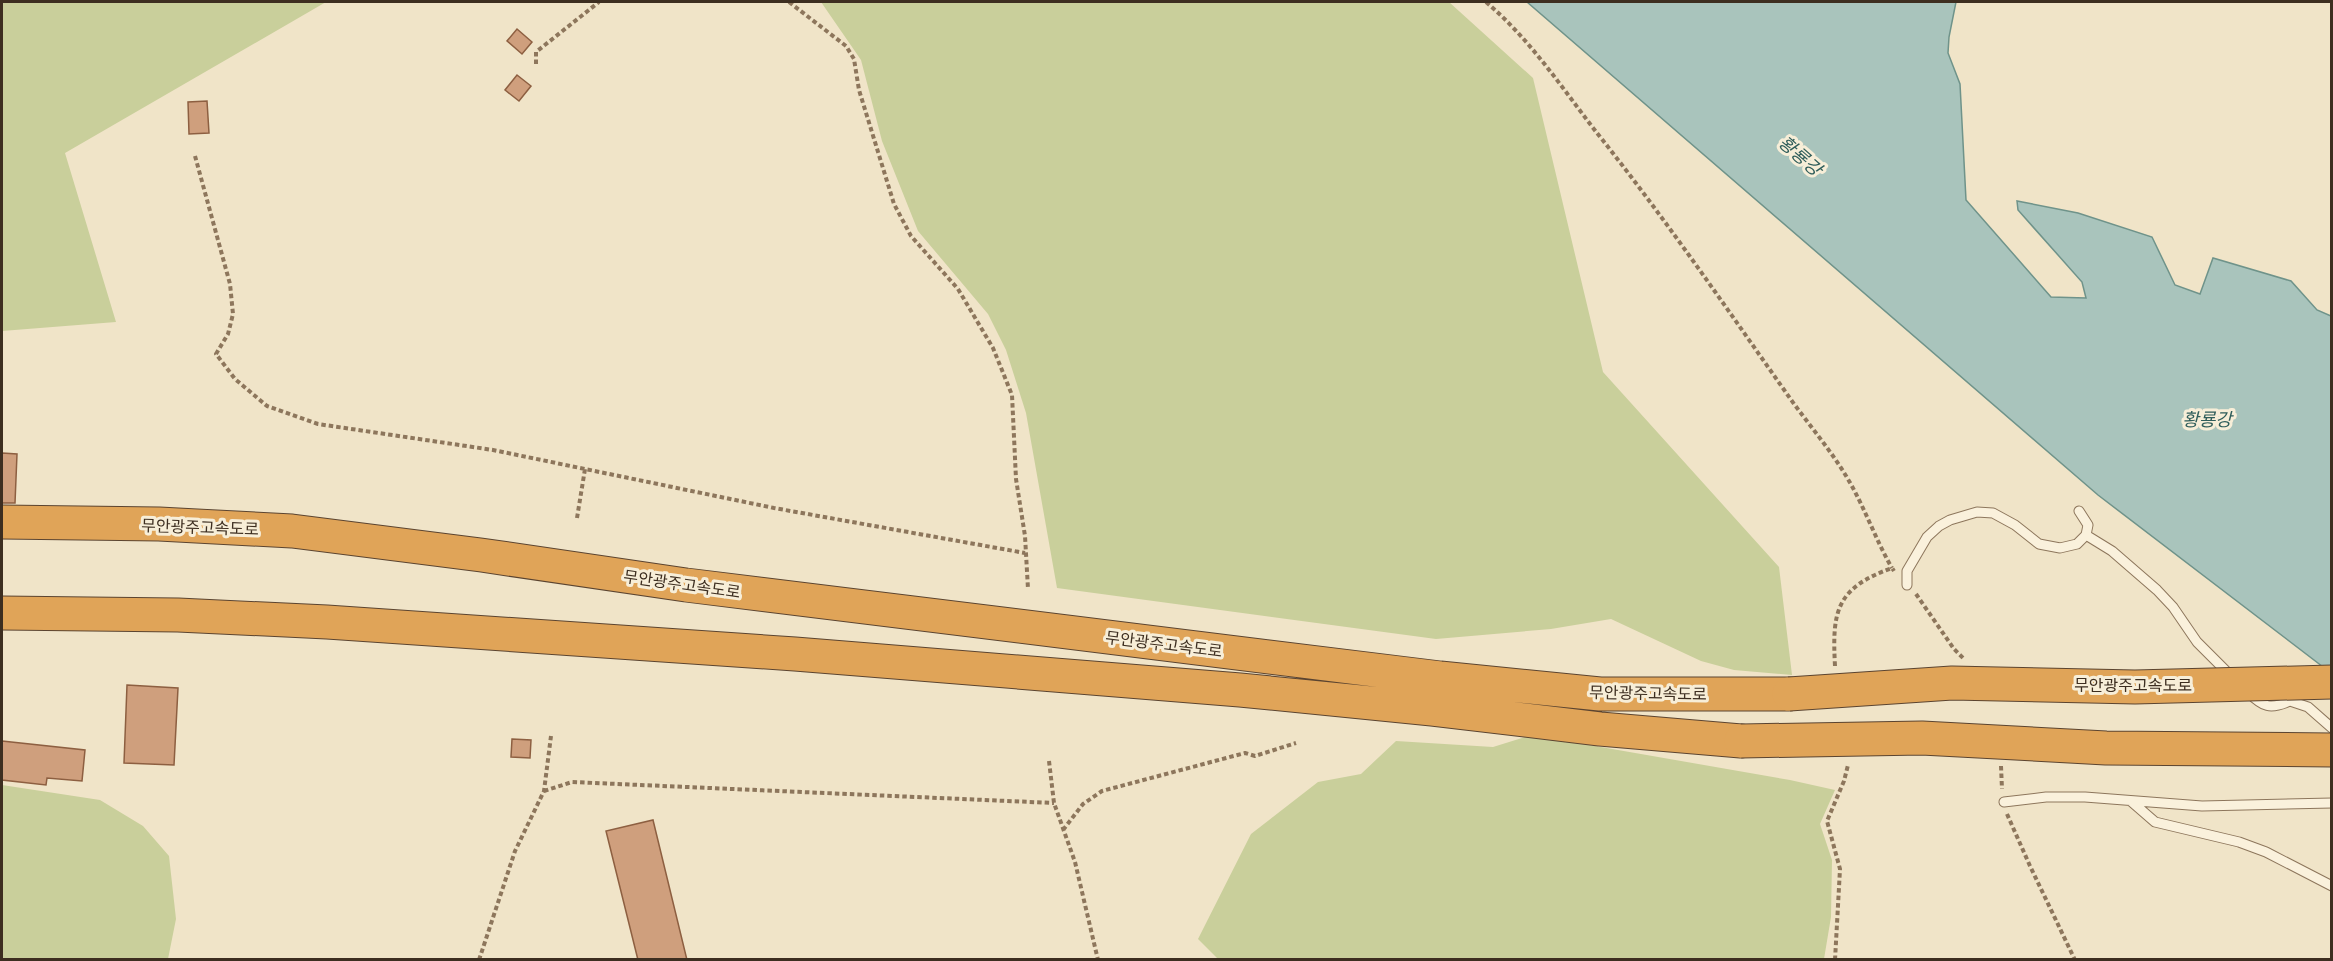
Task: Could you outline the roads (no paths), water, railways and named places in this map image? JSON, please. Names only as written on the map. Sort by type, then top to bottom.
[{"type":"highway","name":"무안광주고속도로","points":[[2,522],[159,524],[292,531],[481,555],[686,585],[1440,678],[1600,694],[1789,694],[1952,683],[2135,687],[2331,682]]},
{"type":"highway","points":[[2,613],[178,615],[316,622],[795,654],[1229,689],[1432,709],[1600,729],[1741,741],[1922,738],[2106,748],[2331,750]]},
{"type":"lane","points":[[1907,585],[1907,571],[1927,537],[1939,526],[1959,517],[1977,512],[1993,513],[2015,525],[2039,544],[2060,548],[2077,544],[2086,536],[2088,525],[2079,511]]},
{"type":"lane","points":[[2086,536],[2112,550],[2157,590],[2174,607],[2197,642],[2257,702],[2265,706],[2278,706],[2290,701],[2297,702],[2308,707],[2331,728]]},
{"type":"lane","points":[[2004,802],[2046,797],[2085,797],[2202,806],[2331,803]]},
{"type":"lane","points":[[2132,802],[2155,822],[2239,842],[2266,852],[2331,886]]},
{"type":"water","name":"황룡강","points":[[1527,2],[1956,2],[1948,53],[1960,84],[1966,200],[2051,297],[2086,298],[2082,282],[2018,210],[2017,201],[2078,213],[2152,237],[2175,285],[2200,294],[2213,258],[2291,281],[2317,310],[2331,316],[2331,673],[2098,495]]}]
